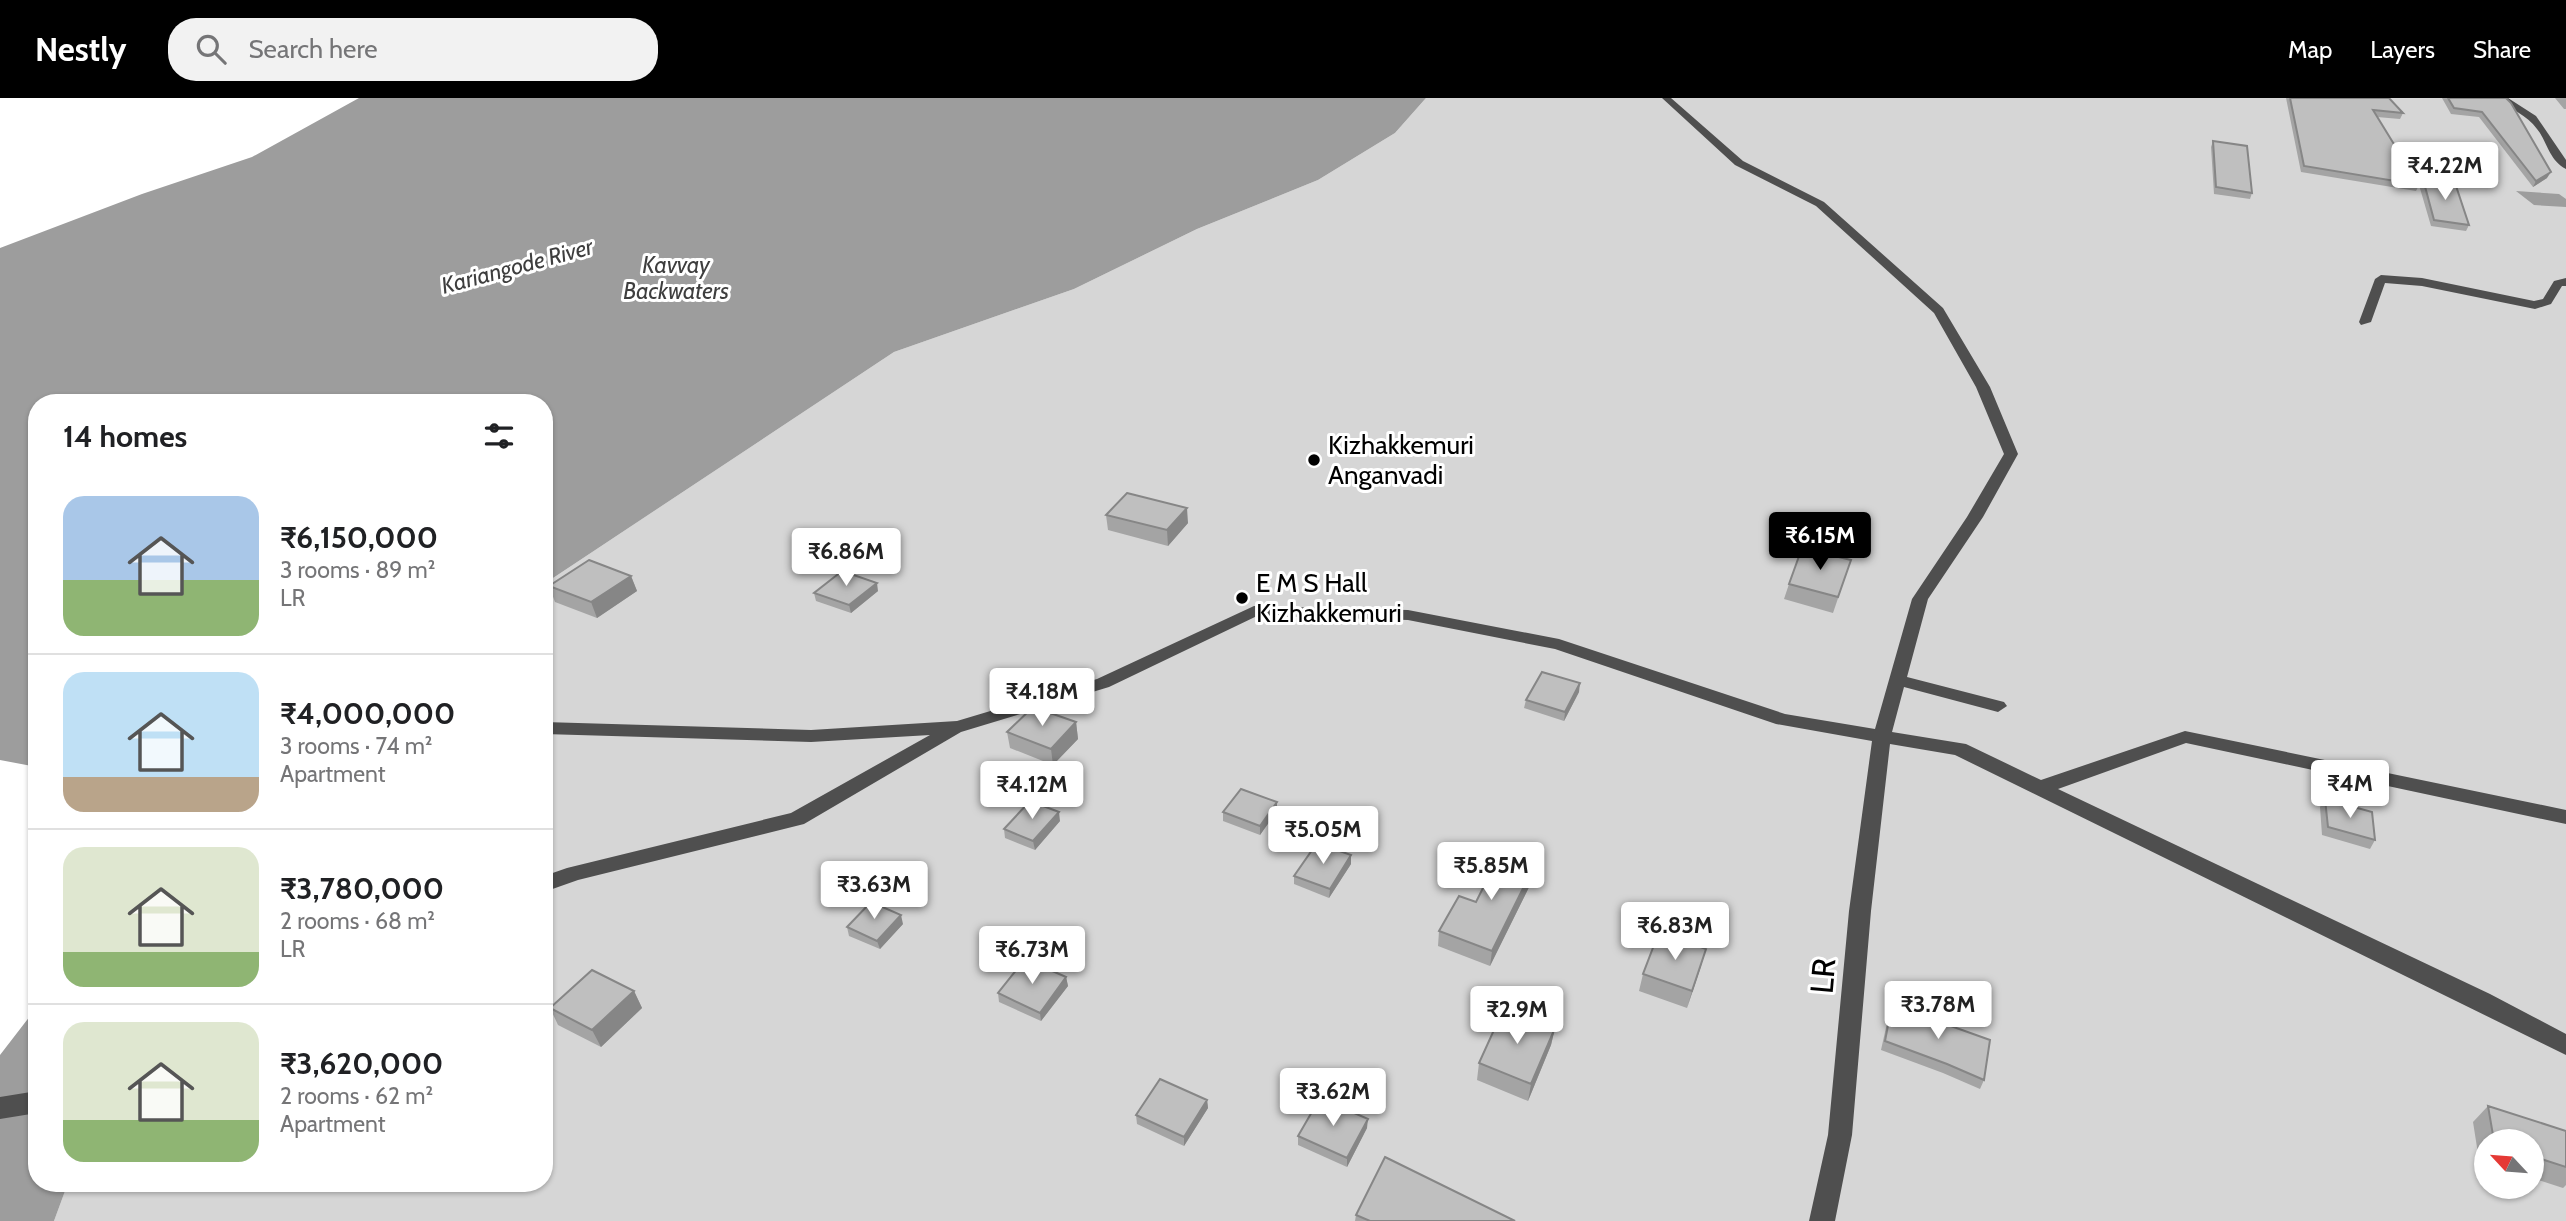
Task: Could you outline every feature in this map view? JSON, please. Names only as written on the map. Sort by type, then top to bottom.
[{"type":"street","name":"LR","points":[[1666,98],[1739,163],[1820,204],[1940,312],[1983,387],[2011,454],[1975,517],[1920,599],[1882,736],[1860,911],[1840,1135],[1822,1221]]},
{"type":"street","points":[[2502,98],[2533,118],[2545,132],[2546,141],[2566,166]]},
{"type":"street","points":[[2365,322],[2381,279],[2422,282],[2535,304],[2547,301],[2558,283],[2566,282]]},
{"type":"street","points":[[553,881],[574,873],[797,818],[958,727],[1102,683],[1254,611],[1408,615],[1559,644],[1783,720],[1959,749],[2563,1038]]},
{"type":"street","points":[[1898,680],[1998,706]]},
{"type":"street","points":[[553,728],[811,736],[958,727]]},
{"type":"street","points":[[2040,788],[2185,737],[2566,817]]},
{"type":"street","points":[[0,1108],[28,1103]]},
{"type":"shaded area","points":[[1426,98],[2566,98],[2566,1221],[54,1221],[65,1192],[553,1192],[553,578],[894,352],[1074,289],[1197,229],[1318,180],[1395,133]]},
{"type":"water","name":"Kavvay Backwaters","points":[[359,98],[1426,98],[1395,133],[1318,180],[1197,229],[1074,289],[894,352],[553,578],[553,394],[28,394],[28,765],[0,760],[0,248],[142,194],[252,157]]},
{"type":"water","points":[[2516,191],[2559,194],[2566,199],[2566,207],[2534,205]]},
{"type":"water","points":[[28,1019],[28,1192],[65,1192],[54,1221],[0,1221],[0,1055]]},
{"type":"building","points":[[2290,98],[2389,98],[2403,113],[2373,110],[2419,185],[2304,166]]},
{"type":"building","points":[[2448,98],[2506,98],[2551,172],[2536,181],[2482,112],[2454,108]]},
{"type":"building","points":[[2213,141],[2247,146],[2252,193],[2216,187]]},
{"type":"building","points":[[2423,179],[2455,183],[2469,225],[2434,220]]},
{"type":"building","points":[[1127,493],[1187,508],[1167,530],[1106,515]]},
{"type":"building","points":[[1802,548],[1851,560],[1838,597],[1789,584]]},
{"type":"building","points":[[589,560],[631,576],[591,602],[553,588],[553,583]]},
{"type":"building","points":[[842,571],[877,583],[849,605],[814,593]]},
{"type":"building","points":[[1542,672],[1580,683],[1565,712],[1526,700]]},
{"type":"building","points":[[1033,707],[1076,722],[1051,749],[1007,732]]},
{"type":"building","points":[[1241,789],[1277,802],[1260,826],[1223,812]]},
{"type":"building","points":[[2325,799],[2372,812],[2375,840],[2328,827]]},
{"type":"building","points":[[1030,801],[1059,812],[1033,841],[1004,829]]},
{"type":"building","points":[[1317,843],[1351,855],[1330,889],[1294,876]]},
{"type":"building","points":[[1504,846],[1538,858],[1492,951],[1439,931],[1459,896],[1476,902]]},
{"type":"building","points":[[871,902],[901,915],[877,941],[847,927]]},
{"type":"building","points":[[1659,932],[1706,949],[1692,991],[1643,974]]},
{"type":"building","points":[[1025,959],[1066,977],[1040,1013],[998,993]]},
{"type":"building","points":[[592,970],[634,991],[592,1030],[553,1010],[553,1005]]},
{"type":"building","points":[[1892,1005],[1990,1040],[1984,1080],[1885,1041]]},
{"type":"building","points":[[1504,1008],[1555,1028],[1531,1084],[1479,1063]]},
{"type":"building","points":[[1160,1079],[1207,1100],[1184,1137],[1136,1115]]},
{"type":"building","points":[[1320,1098],[1368,1119],[1347,1158],[1298,1136]]},
{"type":"building","points":[[2488,1106],[2566,1131],[2566,1167],[2544,1160],[2544,1129],[2492,1129]]},
{"type":"building","points":[[1385,1157],[1515,1221],[1370,1221],[1356,1215]]},
{"type":"place","name":"Kizhakkemuri Anganvadi","points":[[1314,460]]},
{"type":"place","name":"E M S Hall Kizhakkemuri","points":[[1242,598]]},
{"type":"water label","name":"Kariangode River","points":[[517,266]]}]
